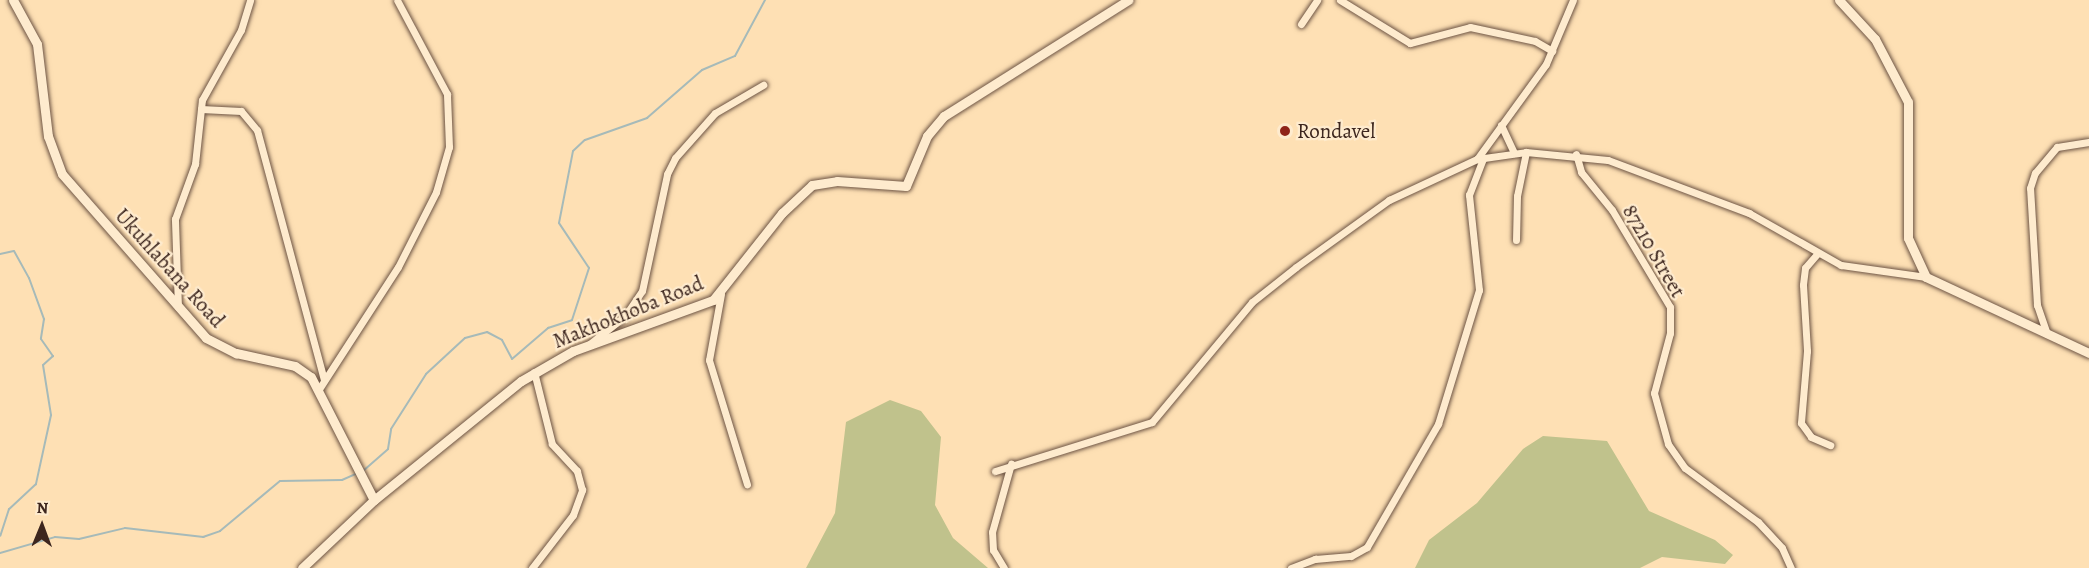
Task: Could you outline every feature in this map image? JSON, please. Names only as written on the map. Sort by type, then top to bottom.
[{"type":"street","name":"Ukuhlabana Road","points":[[12,0],[37,44],[56,164],[179,309],[216,345],[295,366],[319,390],[374,500]]},
{"type":"street","points":[[179,309],[175,219],[195,164],[201,109],[250,0]]},
{"type":"street","points":[[319,390],[398,267],[436,192],[449,147],[447,94],[397,0]]},
{"type":"street","name":"Makhokhoba Road","points":[[302,568],[374,500],[534,372],[587,346],[681,315],[721,294],[801,193],[826,181],[906,186],[927,136],[944,116],[1128,0]]},
{"type":"street","points":[[1301,24],[1317,0]]},
{"type":"street","points":[[1340,0],[1410,43],[1470,27],[1535,41],[1552,51]]},
{"type":"street","points":[[1291,568],[1315,559],[1351,556],[1367,547],[1438,424],[1479,290],[1469,195],[1480,158],[1552,51],[1573,0]]},
{"type":"street","points":[[1839,0],[1875,39],[1908,102],[1908,238],[1926,277]]},
{"type":"street","points":[[587,346],[625,315],[642,291],[667,174],[675,158],[715,113],[763,85]]},
{"type":"street","points":[[201,109],[241,111],[257,130],[324,380]]},
{"type":"street","points":[[1501,125],[1514,153]]},
{"type":"street","points":[[2049,336],[2037,305],[2030,188],[2035,173],[2057,147],[2089,142]]},
{"type":"street","points":[[1516,240],[1517,196],[1526,152]]},
{"type":"street","points":[[995,471],[1115,437],[1152,422],[1252,302],[1288,273],[1389,200],[1480,158],[1514,153],[1576,154],[1624,165],[1749,213],[1817,254],[1852,268],[1926,277],[2089,353]]},
{"type":"street","name":"87210 Street","points":[[1576,154],[1581,172],[1612,210],[1670,307],[1670,333],[1654,393],[1668,444],[1692,473],[1758,522],[1782,548],[1791,568]]},
{"type":"street","points":[[1817,254],[1805,268],[1803,285],[1807,351],[1801,423],[1811,437],[1830,445]]},
{"type":"street","points":[[721,294],[709,360],[747,484]]},
{"type":"street","points":[[532,568],[573,515],[582,490],[577,471],[552,444],[534,372]]},
{"type":"street","points":[[1004,568],[993,550],[992,532],[1011,465]]},
{"type":"green space","points":[[890,400],[921,411],[941,437],[935,505],[953,538],[988,568],[806,568],[835,513],[846,422]]},
{"type":"green space","points":[[1543,436],[1607,441],[1649,511],[1715,540],[1733,555],[1725,564],[1662,557],[1640,568],[1415,568],[1429,540],[1477,503],[1523,449]]},
{"type":"waterway","points":[[363,471],[388,449],[391,429],[426,374],[465,338],[487,332],[502,340],[512,359],[548,328],[572,320],[589,268],[559,223],[573,151],[585,140],[647,118],[702,70],[735,56],[765,0]]},
{"type":"waterway","points":[[0,254],[14,251],[29,278],[44,319],[41,339],[53,356],[43,365],[51,415],[36,484],[9,509],[0,536]]},
{"type":"waterway","points":[[0,553],[55,537],[79,539],[125,528],[203,537],[220,531],[280,481],[342,480],[358,473]]},
{"type":"place","name":"Rondavel","points":[[1285,131]]}]
